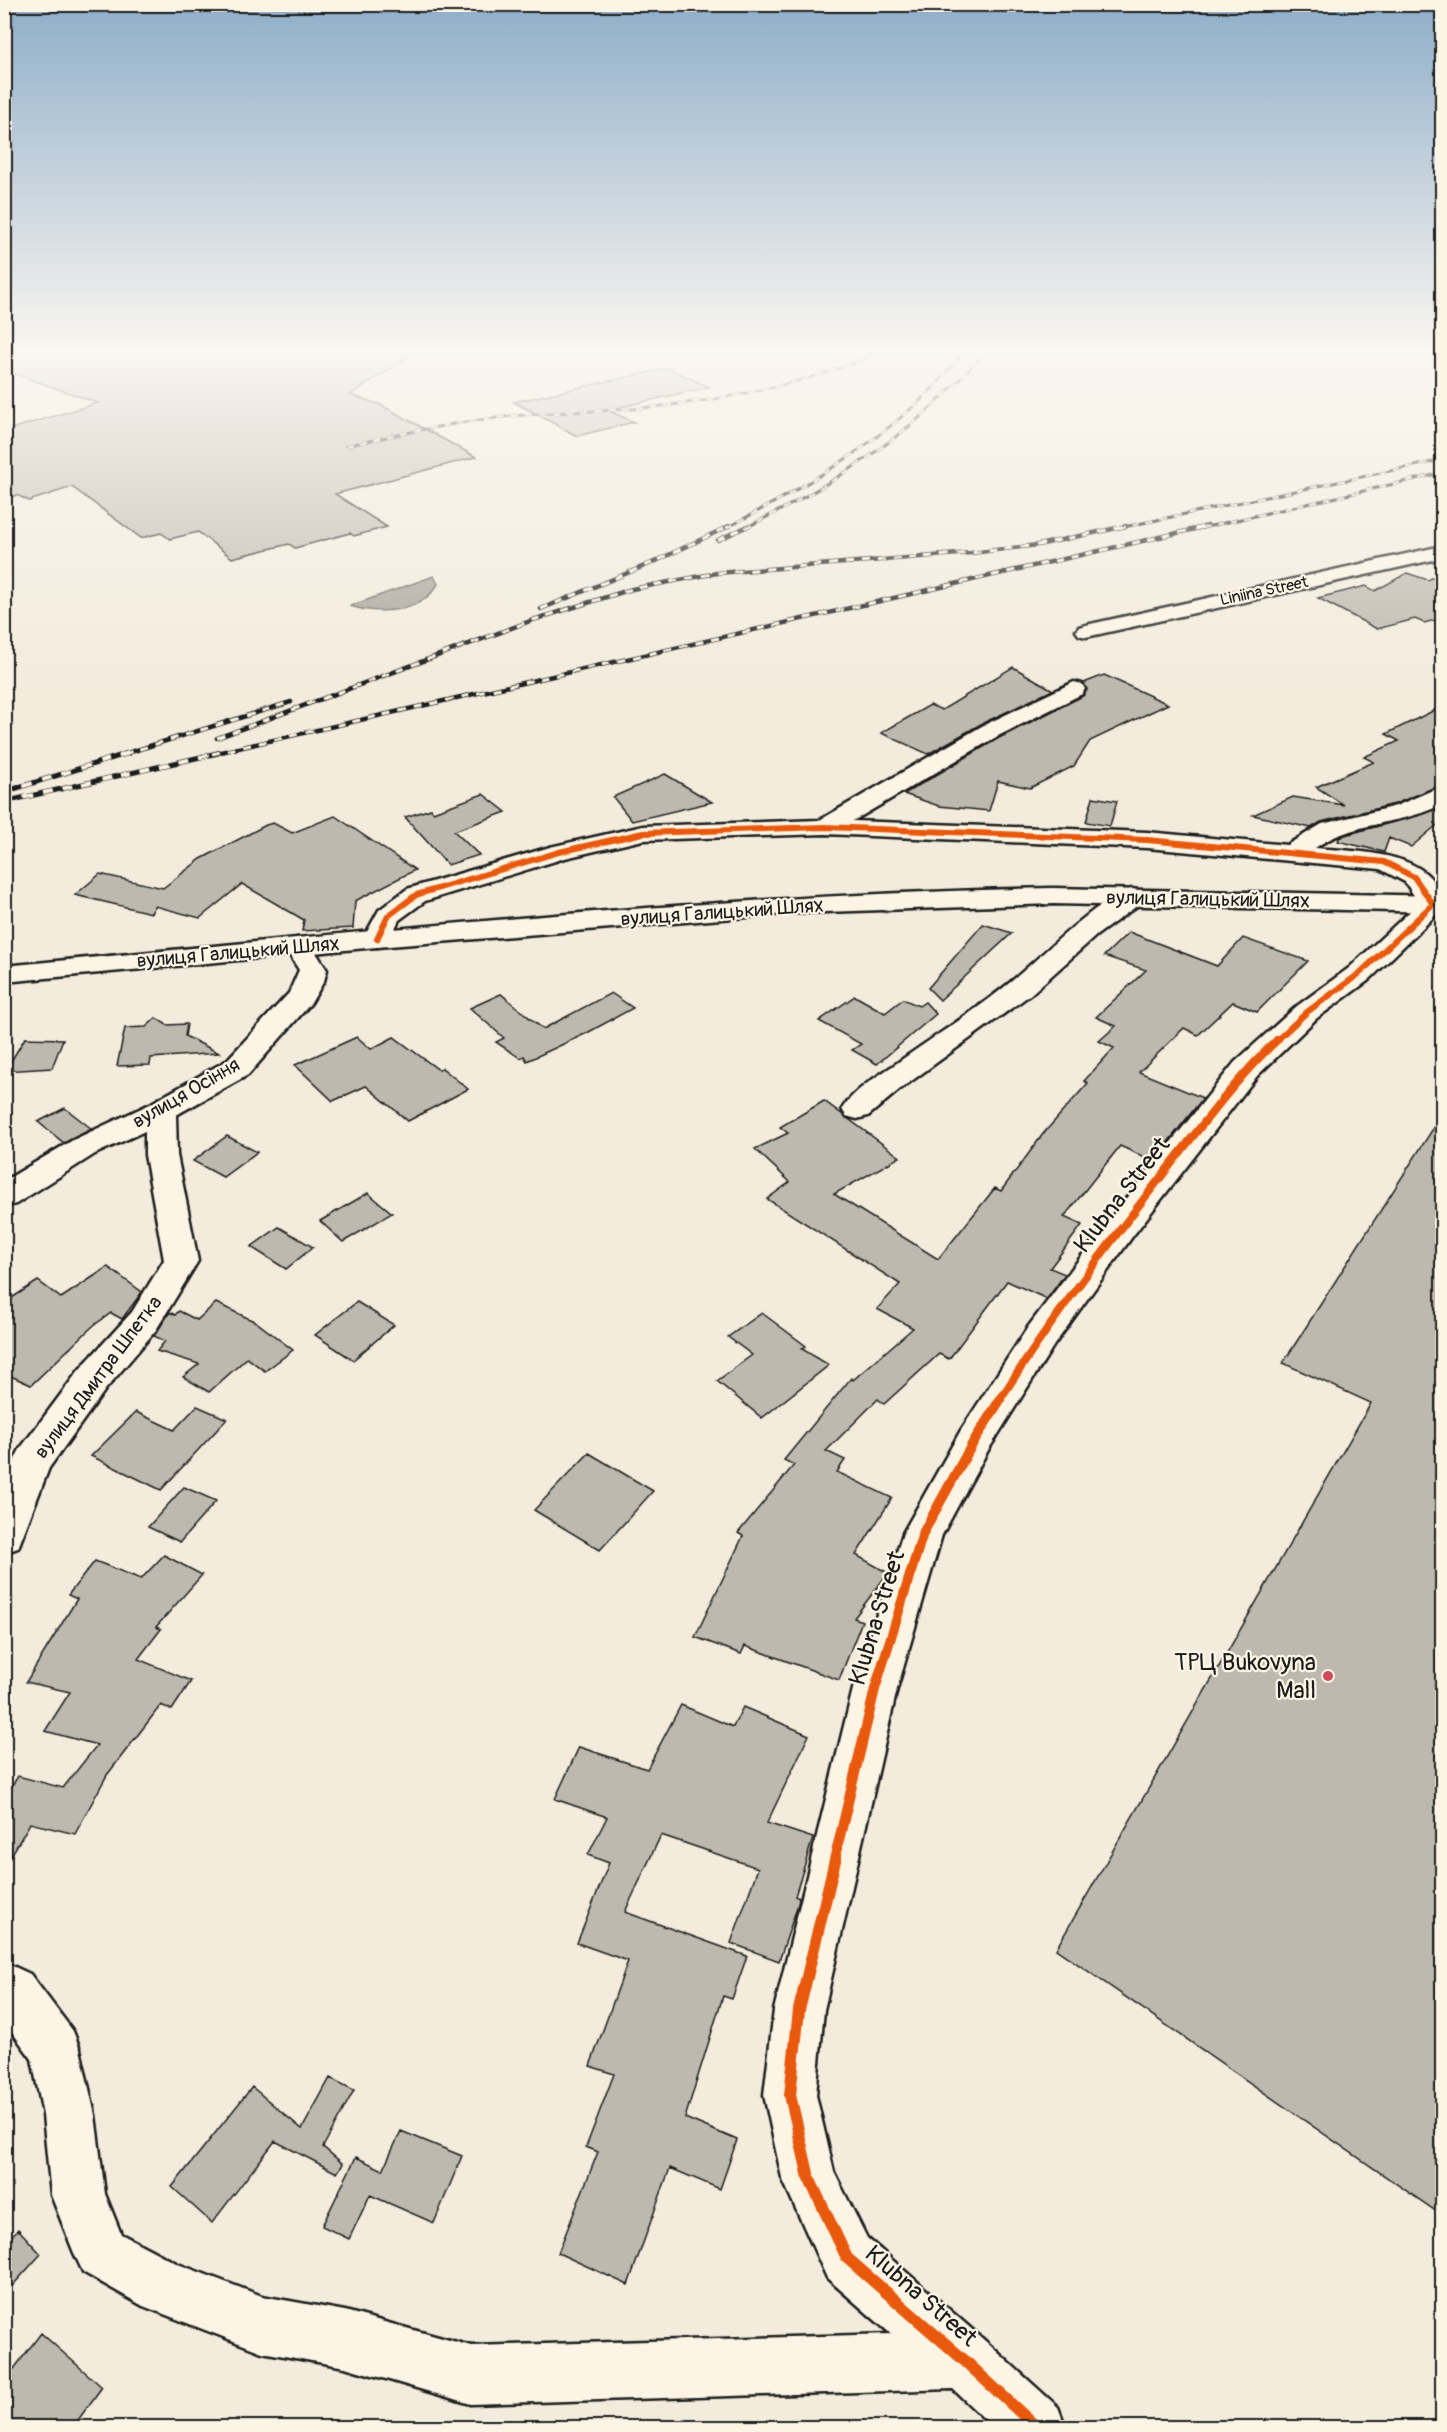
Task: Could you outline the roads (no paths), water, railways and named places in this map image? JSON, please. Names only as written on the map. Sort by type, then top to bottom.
[{"type":"main road","name":"Liniina Street","points":[[1086,631],[1443,552]]},
{"type":"main road","points":[[1415,558],[1443,567]]},
{"type":"main road","points":[[825,827],[979,737],[1074,689]]},
{"type":"main road","points":[[1293,853],[1315,836],[1335,827],[1386,817],[1434,800],[1443,793]]},
{"type":"main road","points":[[377,939],[388,916],[416,895],[559,852],[642,832],[825,827],[1147,840],[1293,853],[1384,862],[1409,871],[1422,882],[1438,904]]},
{"type":"main road","points":[[857,1109],[888,1083],[1021,988],[1087,929],[1132,897]]},
{"type":"main road","name":"вулиця Галицький Шлях","points":[[4,974],[377,939],[797,905],[952,898],[1132,897],[1438,904]]},
{"type":"main road","name":"Klubna Street","points":[[1037,2427],[847,2258],[809,2178],[790,2095],[799,2010],[875,1689],[923,1533],[974,1441],[1041,1336],[1120,1229],[1246,1069],[1307,1012],[1359,974],[1438,904]]},
{"type":"main road","name":"вулиця Осіння","points":[[4,1196],[84,1147],[161,1111],[237,1068],[301,997],[310,981],[313,970],[298,946]]},
{"type":"main road","name":"вулиця Дмитра Шпетка","points":[[4,1536],[33,1460],[92,1380],[144,1321],[181,1261],[161,1155],[161,1111]]},
{"type":"main road","points":[[4,1986],[13,1991],[55,2049],[69,2115],[78,2195],[102,2253],[163,2286],[262,2324],[345,2339],[471,2374],[964,2360]]},
{"type":"railway","points":[[726,528],[842,461]]},
{"type":"railway","points":[[745,528],[813,492],[862,461]]},
{"type":"railway","points":[[1119,528],[1435,461]]},
{"type":"railway","points":[[1202,528],[1442,473]]},
{"type":"railway","points":[[541,609],[654,562],[729,526]]},
{"type":"railway","points":[[718,540],[748,526]]},
{"type":"railway","points":[[217,738],[533,620],[632,589],[717,573],[971,553],[1038,545],[1126,526]]},
{"type":"railway","points":[[212,754],[1208,526]]},
{"type":"railway","points":[[124,754],[291,702]]},
{"type":"railway","points":[[4,792],[129,753]]},
{"type":"railway","points":[[4,802],[218,753]]},
{"type":"place","name":"ТРЦ Bukovyna Mall","points":[[1328,1676]]}]
